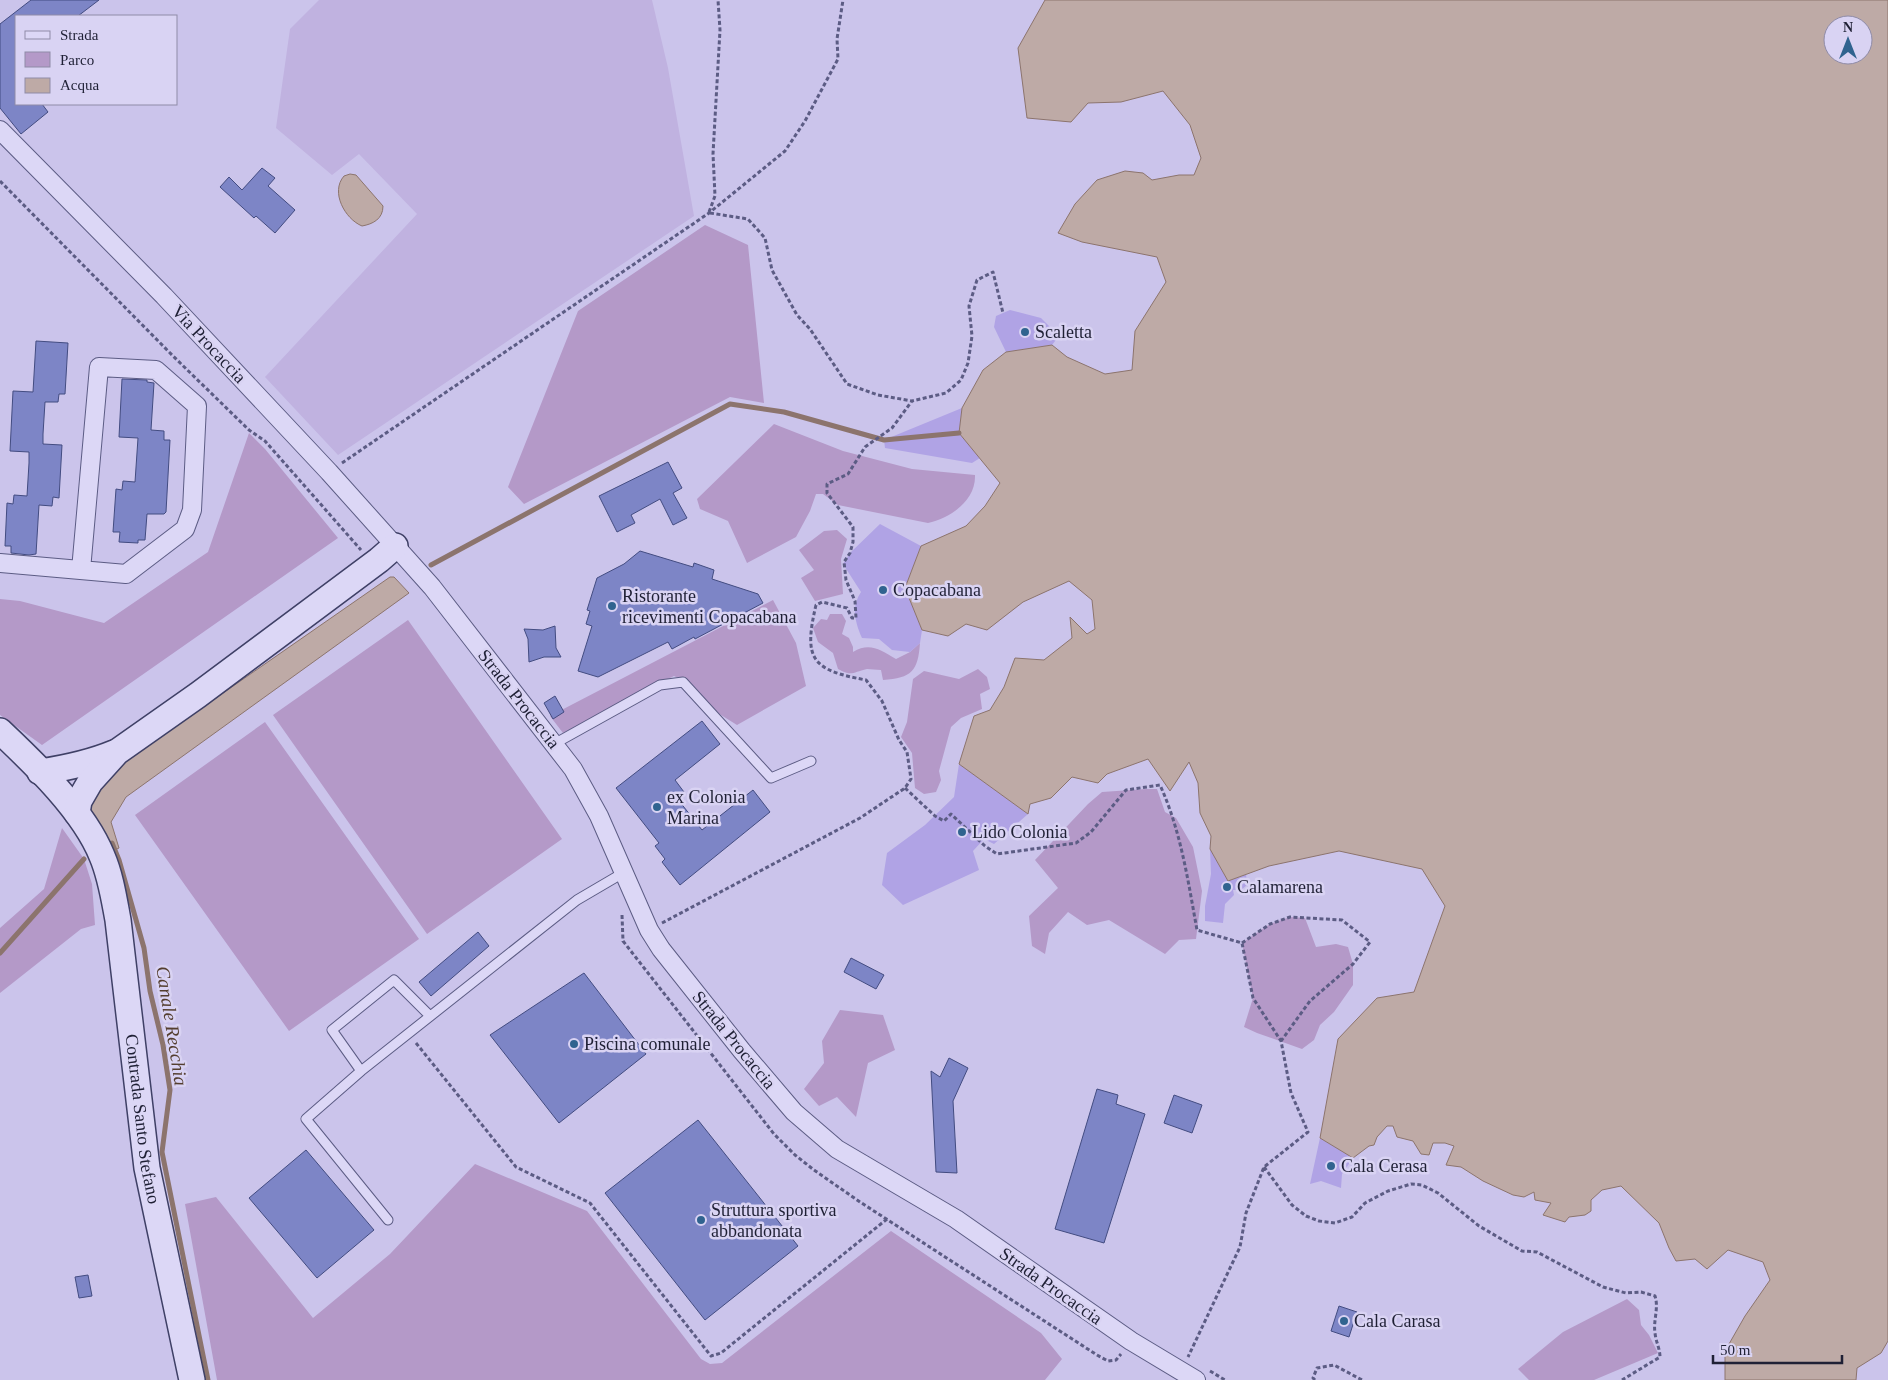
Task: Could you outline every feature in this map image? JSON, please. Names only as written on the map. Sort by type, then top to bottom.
[{"type":"street","name":"Via Procaccia","points":[[0,130],[164,296],[329,472],[403,555]]},
{"type":"street","points":[[0,564],[126,574],[186,529],[192,510],[197,406],[156,370],[100,367],[82,570]]},
{"type":"street","name":"Strada Procaccia","points":[[403,555],[432,587],[573,769],[599,816],[648,930],[742,1051],[794,1112],[837,1148],[956,1219],[1131,1341],[1189,1376]]},
{"type":"street","points":[[81,820],[79,801],[90,782],[117,752],[198,695],[378,560],[403,555]]},
{"type":"street","name":"Contrada Santo Stefano","points":[[0,731],[40,772],[81,820],[102,856],[111,885],[118,920],[147,1168],[192,1380]]},
{"type":"street","points":[[40,772],[91,762],[117,752]]},
{"type":"lane","points":[[554,744],[660,685],[683,682],[771,778],[811,761]]},
{"type":"lane","points":[[388,1220],[306,1118],[408,1033],[577,900],[622,873]]},
{"type":"lane","points":[[361,1071],[332,1030],[394,980],[430,1016]]},
{"type":"path","points":[[709,213],[716,196],[713,154],[720,30],[718,0]]},
{"type":"path","points":[[329,472],[709,213],[785,151],[805,121],[838,59],[837,39],[843,0]]},
{"type":"path","points":[[0,181],[173,356],[249,430],[265,441],[358,549]]},
{"type":"path","points":[[709,213],[748,219],[765,238],[772,270],[797,315],[810,329],[846,384],[878,395],[912,401],[946,393],[961,380],[968,363],[972,336],[969,306],[976,280],[994,272],[1003,313]]},
{"type":"path","points":[[648,930],[860,818],[905,788],[911,779],[907,752],[899,740],[882,701],[866,680],[844,676],[825,668],[814,658],[810,643],[811,627],[816,605],[822,602],[847,608],[852,618],[856,618],[855,601],[846,580],[844,562],[854,542],[853,527],[827,493],[827,484],[848,474],[865,447],[892,428],[912,401]]},
{"type":"path","points":[[905,788],[934,816],[944,821],[950,814],[985,846],[997,854],[1076,843],[1091,832],[1126,790],[1160,785],[1170,806],[1186,869],[1197,930],[1242,943]]},
{"type":"path","points":[[1242,943],[1270,924],[1290,917],[1342,920],[1370,942],[1353,964],[1310,1001],[1281,1041]]},
{"type":"path","points":[[1189,1376],[1240,1247],[1246,1213],[1264,1166],[1308,1132],[1291,1093],[1281,1041],[1254,998],[1242,943]]},
{"type":"path","points":[[408,1033],[516,1166],[590,1202],[711,1356],[721,1352],[887,1219]]},
{"type":"path","points":[[1264,1166],[1292,1205],[1306,1216],[1319,1221],[1335,1222],[1352,1216],[1365,1203],[1388,1190],[1410,1184],[1422,1184],[1438,1192],[1479,1226],[1522,1251],[1537,1252],[1603,1286],[1626,1293],[1641,1292],[1655,1296],[1657,1302],[1655,1335],[1660,1357],[1622,1380]]},
{"type":"path","points":[[1315,1380],[1313,1378],[1317,1368],[1334,1365],[1362,1380]]},
{"type":"shaded area","points":[[319,0],[652,0],[668,68],[694,216],[338,455],[265,377],[417,214],[359,154],[332,175],[276,128],[290,29]]},
{"type":"green space","points":[[705,225],[748,245],[764,403],[730,397],[524,504],[508,487],[578,311]]},
{"type":"green space","points":[[774,424],[843,451],[912,469],[975,475],[974,484],[971,493],[960,507],[945,517],[928,523],[838,505],[823,494],[816,494],[810,511],[796,537],[747,563],[728,521],[700,509],[697,499]]},
{"type":"green space","points":[[249,433],[265,449],[338,538],[42,745],[0,715],[0,599],[20,601],[104,623],[208,552]]},
{"type":"green space","points":[[837,530],[847,539],[841,559],[843,594],[815,601],[801,578],[814,570],[799,550],[824,531]]},
{"type":"green space","points":[[773,600],[796,643],[806,686],[737,725],[713,710],[692,685],[674,676],[563,733],[550,716]]},
{"type":"green space","points":[[830,614],[842,614],[846,621],[842,634],[849,638],[853,652],[870,647],[896,659],[910,652],[920,643],[917,660],[912,671],[901,677],[883,680],[881,670],[867,669],[850,673],[838,669],[833,653],[818,642],[813,628],[821,619],[827,620]]},
{"type":"green space","points":[[408,620],[562,839],[427,934],[273,715]]},
{"type":"green space","points":[[978,669],[987,677],[990,689],[980,694],[982,709],[961,718],[951,727],[939,771],[941,780],[936,792],[924,794],[915,788],[912,753],[901,737],[907,722],[913,679],[924,671],[959,679]]},
{"type":"green space","points":[[265,722],[419,939],[289,1031],[135,815]]},
{"type":"green space","points":[[1157,789],[1165,812],[1176,818],[1193,847],[1202,891],[1196,939],[1179,940],[1165,954],[1109,920],[1087,925],[1068,912],[1049,933],[1045,954],[1032,946],[1029,916],[1058,888],[1035,860],[1088,804],[1102,792]]},
{"type":"green space","points":[[62,828],[84,859],[92,884],[95,925],[81,929],[0,993],[0,928],[44,889]]},
{"type":"green space","points":[[1290,917],[1305,918],[1316,947],[1336,944],[1348,947],[1353,964],[1353,985],[1334,1012],[1320,1025],[1314,1040],[1302,1049],[1244,1027],[1253,998],[1242,943],[1270,924]]},
{"type":"green space","points":[[840,1010],[883,1015],[895,1050],[868,1063],[856,1117],[837,1097],[819,1106],[804,1089],[824,1063],[822,1041]]},
{"type":"green space","points":[[475,1164],[587,1211],[701,1359],[710,1364],[722,1363],[891,1231],[1041,1333],[1062,1359],[1045,1380],[217,1380],[185,1204],[216,1197],[313,1318],[390,1254]]},
{"type":"green space","points":[[1627,1299],[1639,1310],[1641,1325],[1649,1335],[1658,1353],[1594,1380],[1529,1380],[1518,1369],[1563,1332]]},
{"type":"sand","name":"Scaletta","points":[[1010,310],[1041,318],[1059,336],[1052,345],[1006,352],[994,327],[996,316]]},
{"type":"sand","points":[[962,408],[959,433],[980,458],[972,463],[885,448],[884,440]]},
{"type":"sand","name":"Copacabana","points":[[880,524],[921,546],[905,588],[922,630],[920,643],[910,652],[892,650],[879,639],[862,638],[857,626],[855,609],[861,592],[843,564],[850,553]]},
{"type":"sand","name":"Lido Colonia","points":[[959,764],[1028,814],[994,844],[984,839],[973,851],[979,870],[903,905],[882,885],[887,853],[925,825],[954,797]]},
{"type":"sand","name":"Calamarena","points":[[1210,849],[1228,881],[1246,874],[1247,885],[1241,890],[1233,890],[1234,895],[1225,904],[1223,923],[1205,921],[1205,906],[1211,874]]},
{"type":"sand","name":"Cala Cerasa","points":[[1320,1138],[1353,1158],[1342,1174],[1341,1188],[1321,1181],[1310,1184]]},
{"type":"water","points":[[1045,0],[1888,0],[1888,1341],[1881,1353],[1857,1368],[1856,1380],[1725,1380],[1725,1351],[1745,1316],[1770,1280],[1763,1262],[1728,1250],[1707,1269],[1695,1259],[1676,1261],[1659,1223],[1621,1186],[1602,1190],[1591,1200],[1591,1211],[1585,1215],[1569,1217],[1565,1222],[1543,1215],[1551,1203],[1535,1200],[1534,1192],[1524,1197],[1513,1195],[1483,1181],[1461,1167],[1446,1165],[1454,1146],[1445,1143],[1433,1143],[1429,1155],[1421,1154],[1413,1141],[1397,1137],[1393,1126],[1387,1126],[1377,1137],[1374,1145],[1369,1146],[1353,1158],[1320,1138],[1338,1039],[1377,998],[1414,992],[1445,906],[1422,869],[1339,851],[1269,866],[1228,881],[1210,849],[1211,836],[1200,813],[1198,783],[1189,762],[1170,791],[1148,759],[1107,774],[1098,783],[1072,777],[1051,798],[1030,804],[1028,814],[959,764],[974,716],[990,710],[1004,687],[1015,658],[1044,660],[1072,638],[1070,617],[1087,634],[1095,629],[1092,600],[1069,581],[1023,602],[987,630],[966,624],[948,636],[922,630],[905,588],[921,546],[966,526],[985,506],[1000,483],[959,433],[962,408],[983,370],[1006,352],[1052,345],[1067,357],[1105,374],[1132,370],[1135,331],[1166,282],[1157,257],[1082,242],[1058,233],[1075,204],[1097,180],[1125,171],[1143,173],[1152,180],[1179,175],[1194,175],[1201,158],[1190,125],[1163,91],[1121,102],[1088,103],[1071,122],[1027,118],[1018,48]]},
{"type":"water","points":[[356,175],[383,206],[383,211],[379,218],[370,224],[362,226],[356,222],[341,204],[339,197],[340,182],[344,176]]},
{"type":"water","points":[[390,577],[394,577],[409,593],[126,797],[111,822],[119,848],[106,854],[87,817],[92,790],[121,764]]},
{"type":"building","points":[[31,0],[99,0],[79,15],[15,15],[15,105],[43,105],[48,112],[21,134],[0,108],[0,24]]},
{"type":"building","points":[[262,168],[275,178],[268,186],[295,210],[275,233],[256,216],[254,218],[220,187],[229,177],[242,190]]},
{"type":"building","points":[[36,341],[68,343],[65,394],[59,394],[58,402],[45,402],[43,434],[43,444],[62,445],[59,498],[53,497],[52,506],[39,505],[36,554],[29,555],[11,553],[11,546],[5,546],[7,503],[13,504],[14,495],[27,496],[29,463],[29,452],[10,451],[13,391],[33,392]]},
{"type":"building","points":[[122,379],[147,380],[147,382],[154,383],[151,430],[164,431],[164,440],[170,440],[166,512],[164,514],[147,514],[145,540],[138,540],[138,543],[119,542],[120,532],[113,532],[116,489],[122,490],[123,481],[135,482],[138,438],[119,437]]},
{"type":"building","points":[[668,462],[682,488],[673,493],[687,518],[673,525],[660,499],[631,515],[635,523],[617,532],[599,496]]},
{"type":"building","points":[[640,551],[693,567],[694,563],[714,570],[712,579],[758,594],[763,603],[695,639],[694,637],[672,649],[668,642],[598,677],[578,671],[592,626],[586,624],[590,611],[587,610],[597,578],[624,564]]},
{"type":"building","points":[[555,626],[556,648],[561,657],[544,657],[529,662],[528,639],[524,629],[543,630]]},
{"type":"building","points":[[555,696],[564,712],[553,719],[544,703]]},
{"type":"building","name":"ex Colonia Marina","points":[[702,721],[720,744],[675,780],[684,792],[676,797],[702,830],[753,790],[770,812],[680,885],[662,862],[665,859],[655,846],[659,843],[616,788]]},
{"type":"building","points":[[478,932],[489,946],[431,996],[419,982]]},
{"type":"building","points":[[851,958],[884,975],[876,989],[844,972]]},
{"type":"building","name":"Piscina comunale","points":[[584,973],[646,1054],[559,1123],[490,1035]]},
{"type":"building","points":[[949,1058],[968,1068],[953,1101],[957,1173],[936,1172],[931,1071],[940,1077]]},
{"type":"building","points":[[1097,1089],[1118,1095],[1116,1104],[1145,1114],[1104,1243],[1055,1229]]},
{"type":"building","points":[[1174,1095],[1202,1105],[1192,1133],[1164,1123]]},
{"type":"building","name":"Struttura sportiva abbandonata","points":[[698,1120],[798,1246],[705,1320],[605,1193]]},
{"type":"building","points":[[306,1150],[374,1230],[317,1278],[249,1198]]},
{"type":"building","points":[[88,1275],[92,1296],[79,1298],[75,1277]]},
{"type":"building","name":"Cala Carasa","points":[[1339,1306],[1357,1312],[1349,1337],[1331,1331]]},
{"type":"waterway","points":[[431,565],[730,404],[784,412],[884,440],[959,433]]},
{"type":"waterway","name":"Canale Recchia","points":[[112,843],[119,860],[144,948],[150,991],[163,1045],[170,1090],[162,1152],[208,1380]]},
{"type":"waterway","points":[[0,953],[84,859]]},
{"type":"place","name":"Scaletta","points":[[1025,332]]},
{"type":"place","name":"Copacabana","points":[[883,590]]},
{"type":"place","name":"Ristorante ricevimenti Copacabana","points":[[612,606]]},
{"type":"place","name":"ex Colonia Marina","points":[[657,807]]},
{"type":"place","name":"Lido Colonia","points":[[962,832]]},
{"type":"place","name":"Calamarena","points":[[1227,887]]},
{"type":"place","name":"Piscina comunale","points":[[574,1044]]},
{"type":"place","name":"Cala Cerasa","points":[[1331,1166]]},
{"type":"place","name":"Struttura sportiva abbandonata","points":[[701,1220]]},
{"type":"place","name":"Cala Carasa","points":[[1344,1321]]}]
